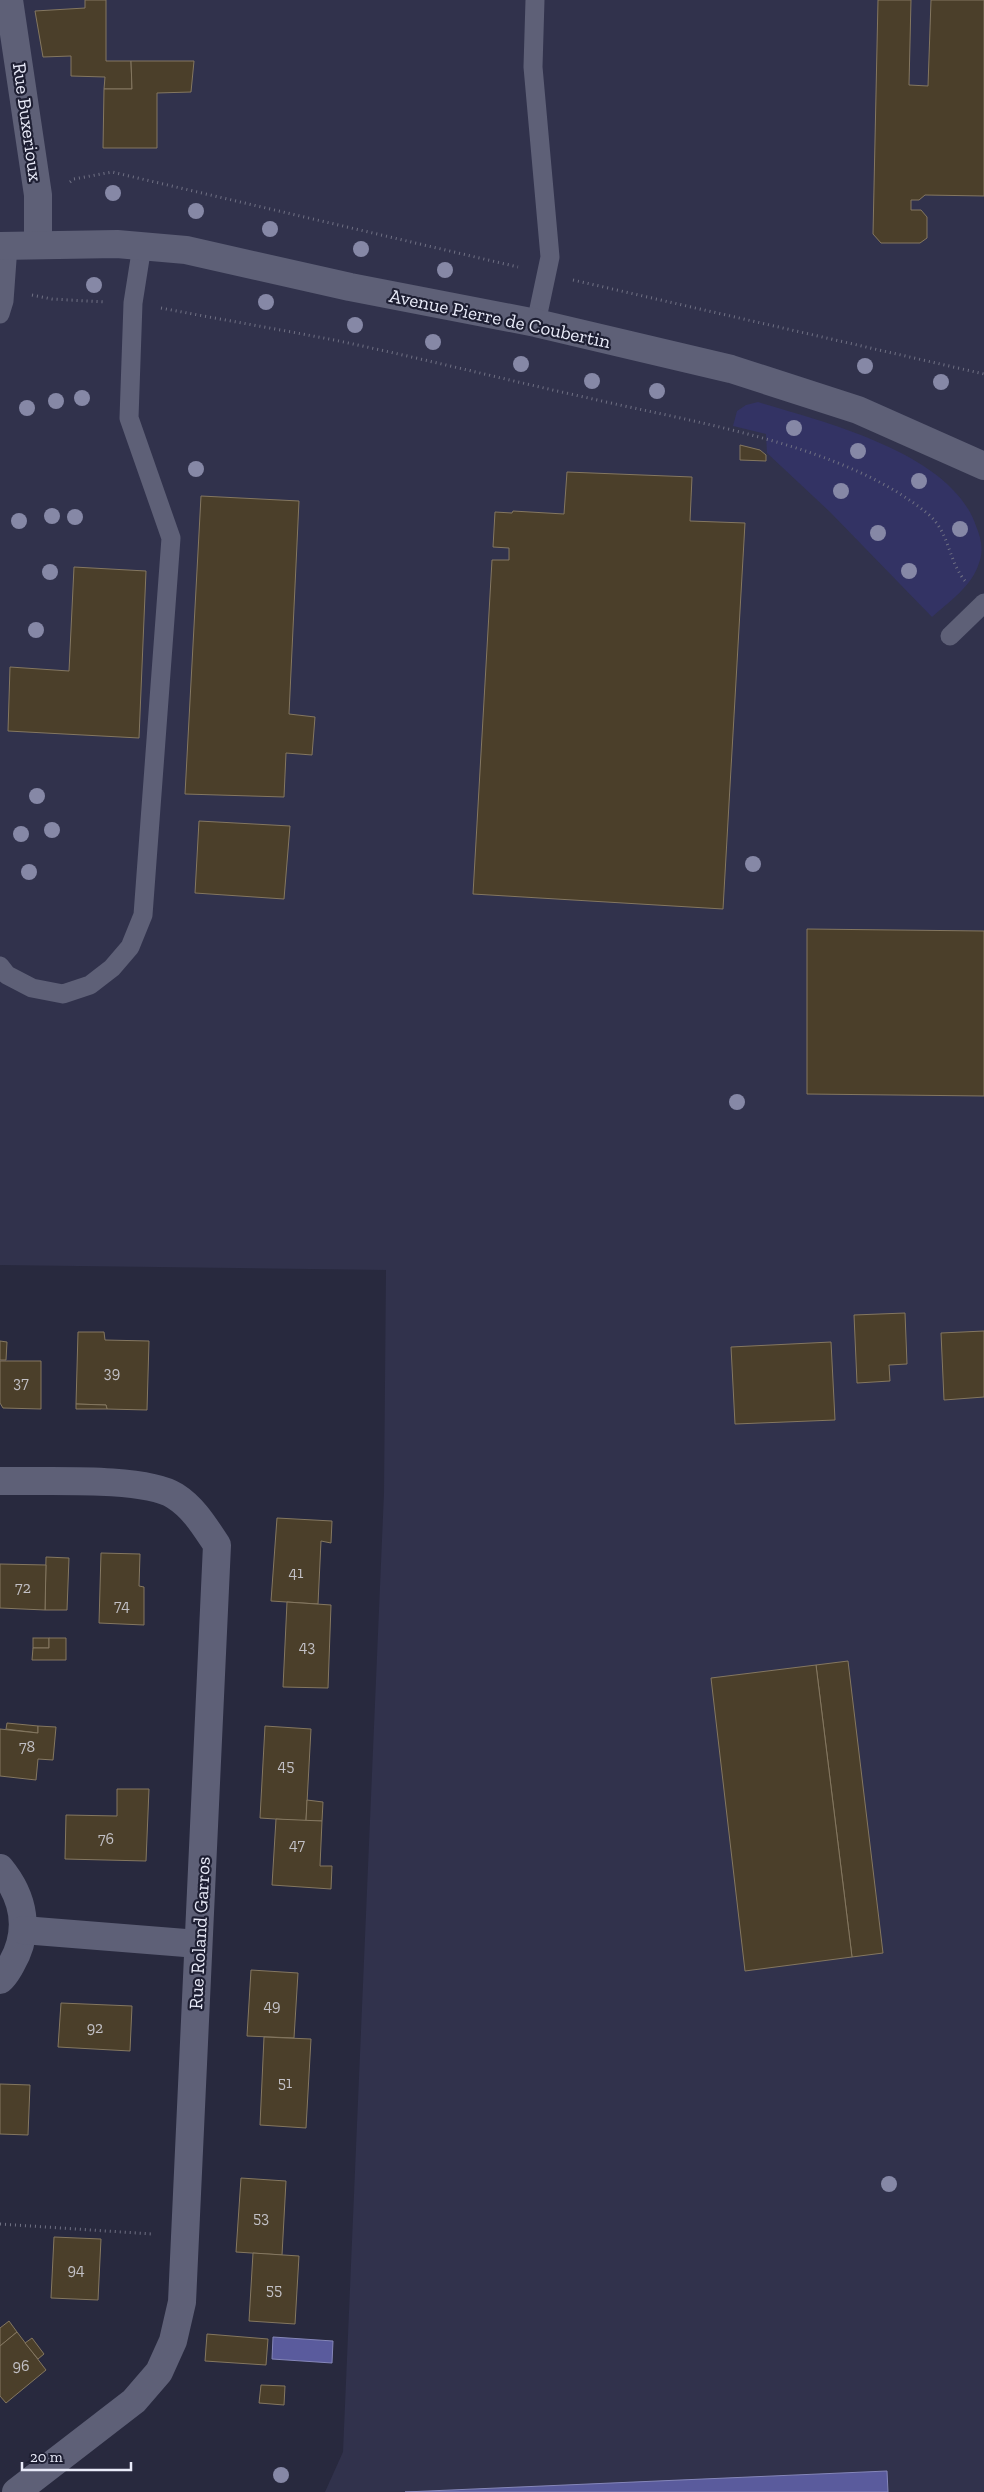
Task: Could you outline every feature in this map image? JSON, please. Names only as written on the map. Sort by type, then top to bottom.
[{"type":"street","name":"Rue Buxerioux","points":[[9,0],[38,195],[38,245]]},
{"type":"street","name":"Avenue Pierre de Coubertin","points":[[4,246],[117,244],[186,250],[350,287],[536,323],[731,369],[858,410],[984,466]]},
{"type":"street","name":"Rue Roland Garros","points":[[0,1481],[142,1484],[174,1496],[196,1514],[217,1546],[182,2302],[174,2341],[158,2372],[134,2401],[16,2492]]},
{"type":"street","points":[[0,1868],[12,1883],[22,1908],[23,1930],[17,1954],[0,1980]]},
{"type":"street","points":[[23,1930],[198,1944]]},
{"type":"lane","points":[[536,0],[533,67],[550,257],[536,323]]},
{"type":"lane","points":[[0,314],[4,290],[4,246]]},
{"type":"lane","points":[[0,966],[7,975],[32,988],[63,994],[90,985],[112,968],[130,947],[143,915],[170,538],[129,418],[133,303],[142,246]]},
{"type":"lane","points":[[950,636],[984,603]]},
{"type":"path","points":[[4,290],[52,299],[133,303],[344,343],[734,432],[829,458],[884,485],[929,515],[944,531],[959,574],[969,585]]},
{"type":"path","points":[[0,2224],[185,2236]]},
{"type":"shaded area","points":[[0,0],[984,0],[984,2492],[325,2492],[343,2452],[384,1493],[386,1270],[0,1265]]},
{"type":"shaded area","points":[[758,402],[850,431],[883,444],[914,460],[941,479],[962,501],[976,526],[980,540],[982,549],[979,563],[966,586],[932,617],[830,512],[767,453],[766,434],[733,426],[737,411],[746,405]]},
{"type":"shaded area","points":[[273,2337],[333,2341],[332,2363],[272,2359]]},
{"type":"shaded area","points":[[887,2471],[888,2492],[405,2492]]},
{"type":"building","points":[[85,0],[106,0],[106,61],[131,61],[132,89],[104,89],[105,77],[71,76],[71,56],[43,57],[35,11],[85,8]]},
{"type":"building","points":[[878,0],[911,0],[909,85],[928,86],[931,0],[984,0],[984,196],[925,195],[919,200],[911,200],[911,210],[921,210],[927,217],[927,238],[920,243],[881,243],[873,234]]},
{"type":"building","points":[[131,61],[194,61],[191,92],[157,93],[157,148],[103,148],[104,89],[132,89]]},
{"type":"building","points":[[740,445],[760,450],[766,455],[766,461],[740,460]]},
{"type":"building","points":[[567,472],[692,477],[690,521],[745,523],[723,909],[473,894],[492,560],[509,560],[509,548],[493,547],[495,512],[512,513],[513,511],[564,514]]},
{"type":"building","points":[[201,496],[299,501],[289,714],[315,717],[312,755],[286,753],[284,797],[185,794]]},
{"type":"building","points":[[74,567],[146,571],[139,738],[8,731],[10,667],[69,671]]},
{"type":"building","points":[[199,821],[290,826],[284,899],[195,893]]},
{"type":"building","points":[[807,929],[984,931],[984,1096],[807,1094]]},
{"type":"building","points":[[905,1313],[907,1364],[889,1365],[890,1381],[857,1383],[854,1315]]},
{"type":"building","points":[[984,1331],[984,1397],[944,1400],[941,1333]]},
{"type":"building","points":[[78,1332],[104,1332],[105,1340],[149,1341],[147,1410],[107,1409],[106,1405],[76,1404]]},
{"type":"building","points":[[0,1341],[7,1342],[6,1360],[0,1360]]},
{"type":"building","points":[[831,1342],[835,1420],[735,1424],[731,1347]]},
{"type":"building","points":[[0,1361],[41,1361],[41,1409],[3,1408],[0,1403]]},
{"type":"building","points":[[76,1404],[106,1405],[107,1409],[76,1409]]},
{"type":"building","points":[[277,1518],[332,1521],[331,1543],[321,1541],[318,1604],[271,1601]]},
{"type":"building","points":[[101,1553],[140,1554],[139,1586],[144,1587],[144,1625],[99,1623]]},
{"type":"building","points":[[46,1557],[69,1558],[67,1610],[45,1610]]},
{"type":"building","points":[[0,1564],[46,1565],[45,1610],[0,1608]]},
{"type":"building","points":[[287,1602],[331,1605],[328,1688],[283,1687]]},
{"type":"building","points":[[33,1638],[49,1638],[49,1648],[33,1648]]},
{"type":"building","points":[[49,1638],[66,1638],[66,1660],[32,1660],[33,1648],[49,1648]]},
{"type":"building","points":[[848,1661],[883,1953],[852,1957],[816,1665]]},
{"type":"building","points":[[816,1665],[852,1957],[745,1971],[711,1678]]},
{"type":"building","points":[[7,1723],[38,1726],[38,1733],[6,1729]]},
{"type":"building","points":[[38,1726],[56,1727],[53,1760],[38,1759],[36,1780],[0,1776],[0,1729],[38,1733]]},
{"type":"building","points":[[265,1726],[311,1729],[306,1821],[260,1818]]},
{"type":"building","points":[[117,1789],[149,1789],[146,1861],[65,1859],[66,1815],[117,1816]]},
{"type":"building","points":[[307,1800],[323,1802],[322,1821],[306,1821]]},
{"type":"building","points":[[276,1819],[322,1821],[320,1866],[332,1866],[331,1889],[272,1885]]},
{"type":"building","points":[[251,1970],[298,1973],[294,2038],[247,2036]]},
{"type":"building","points":[[61,2003],[132,2006],[130,2051],[58,2047]]},
{"type":"building","points":[[264,2037],[311,2039],[306,2128],[260,2125]]},
{"type":"building","points":[[0,2084],[30,2085],[28,2135],[0,2134]]},
{"type":"building","points":[[241,2178],[286,2181],[282,2255],[236,2252]]},
{"type":"building","points":[[54,2237],[101,2239],[98,2300],[51,2298]]},
{"type":"building","points":[[253,2253],[299,2256],[295,2324],[249,2321]]},
{"type":"building","points":[[9,2321],[17,2332],[0,2346],[0,2328]]},
{"type":"building","points":[[17,2332],[46,2370],[6,2403],[0,2396],[0,2346]]},
{"type":"building","points":[[207,2334],[268,2339],[266,2365],[205,2361]]},
{"type":"building","points":[[32,2338],[44,2354],[38,2359],[25,2343]]},
{"type":"building","points":[[261,2385],[285,2386],[284,2405],[259,2403]]}]
